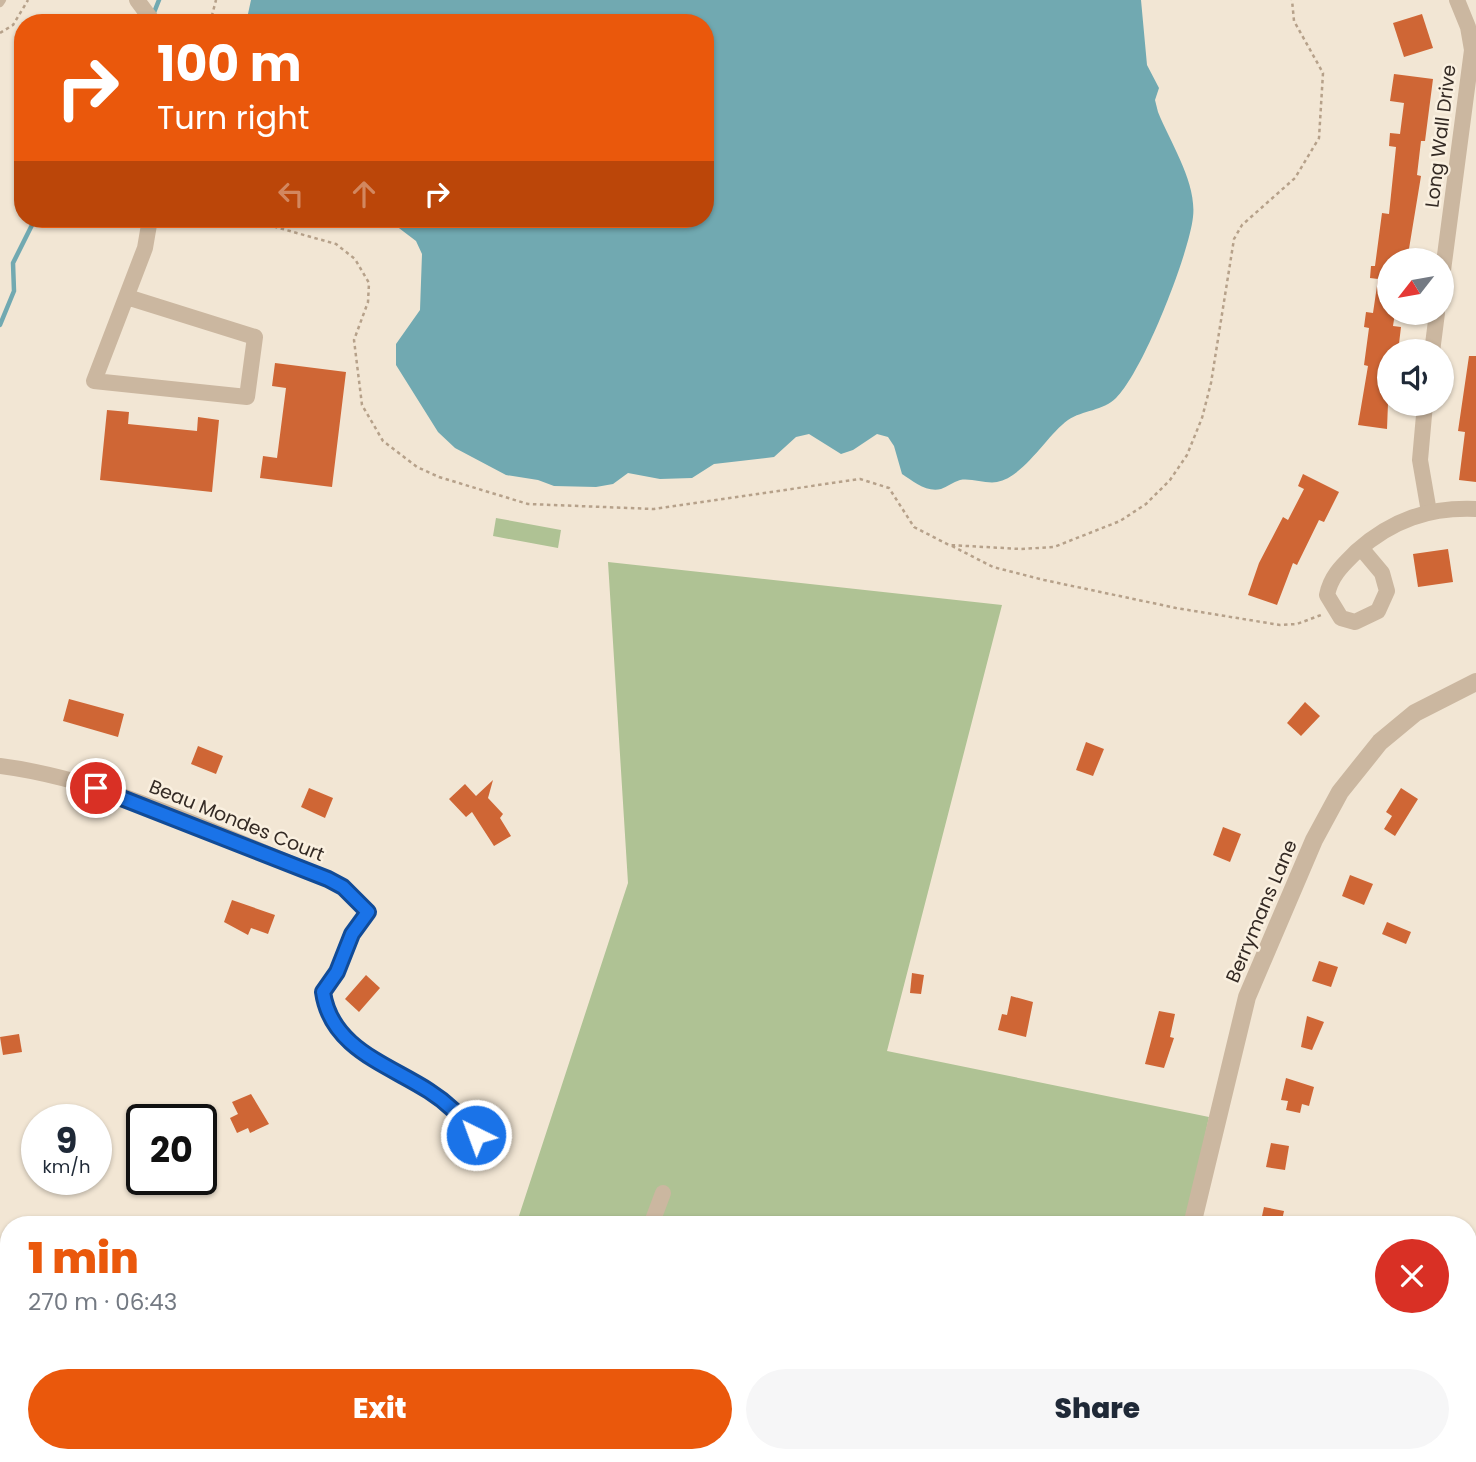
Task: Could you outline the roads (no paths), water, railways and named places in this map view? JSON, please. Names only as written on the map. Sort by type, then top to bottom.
[{"type":"street","name":"Long Wall Drive","points":[[1446,248],[1472,50],[1468,27],[1457,0]]},
{"type":"street","points":[[127,298],[255,337],[247,397],[94,381],[145,248],[148,228]]},
{"type":"street","points":[[1424,416],[1420,460],[1429,512]]},
{"type":"street","points":[[1361,548],[1387,582],[1384,601],[1368,618],[1355,622],[1341,618],[1332,608],[1327,595],[1330,580],[1361,548],[1383,530],[1429,512],[1476,509]]},
{"type":"street","name":"Berrymans Lane","points":[[1194,1216],[1247,997],[1314,840],[1340,792],[1380,742],[1415,713],[1476,682]]},
{"type":"street","name":"Beau Mondes Court","points":[[0,766],[76,781],[129,800],[328,879],[343,887],[368,912]]},
{"type":"street","points":[[654,1216],[663,1192]]},
{"type":"lane","points":[[368,912],[352,934],[337,972],[323,992],[331,1019],[347,1042],[431,1092],[456,1111],[476,1135]]},
{"type":"water","points":[[251,0],[1141,0],[1147,65],[1159,88],[1155,100],[1158,112],[1182,164],[1191,191],[1193,217],[1190,234],[1163,312],[1127,384],[1111,402],[1068,420],[1026,464],[1007,479],[997,482],[960,480],[941,489],[925,488],[902,474],[894,446],[888,437],[877,434],[853,450],[841,454],[809,434],[796,437],[774,457],[714,464],[692,478],[660,479],[628,473],[613,484],[596,487],[554,486],[538,480],[506,475],[455,448],[438,432],[396,365],[396,344],[420,310],[422,254],[416,241],[399,228],[714,228],[714,14],[248,14]]},
{"type":"waterway","points":[[153,14],[159,0]]},
{"type":"waterway","points":[[0,325],[14,291],[13,263],[30,228]]}]
